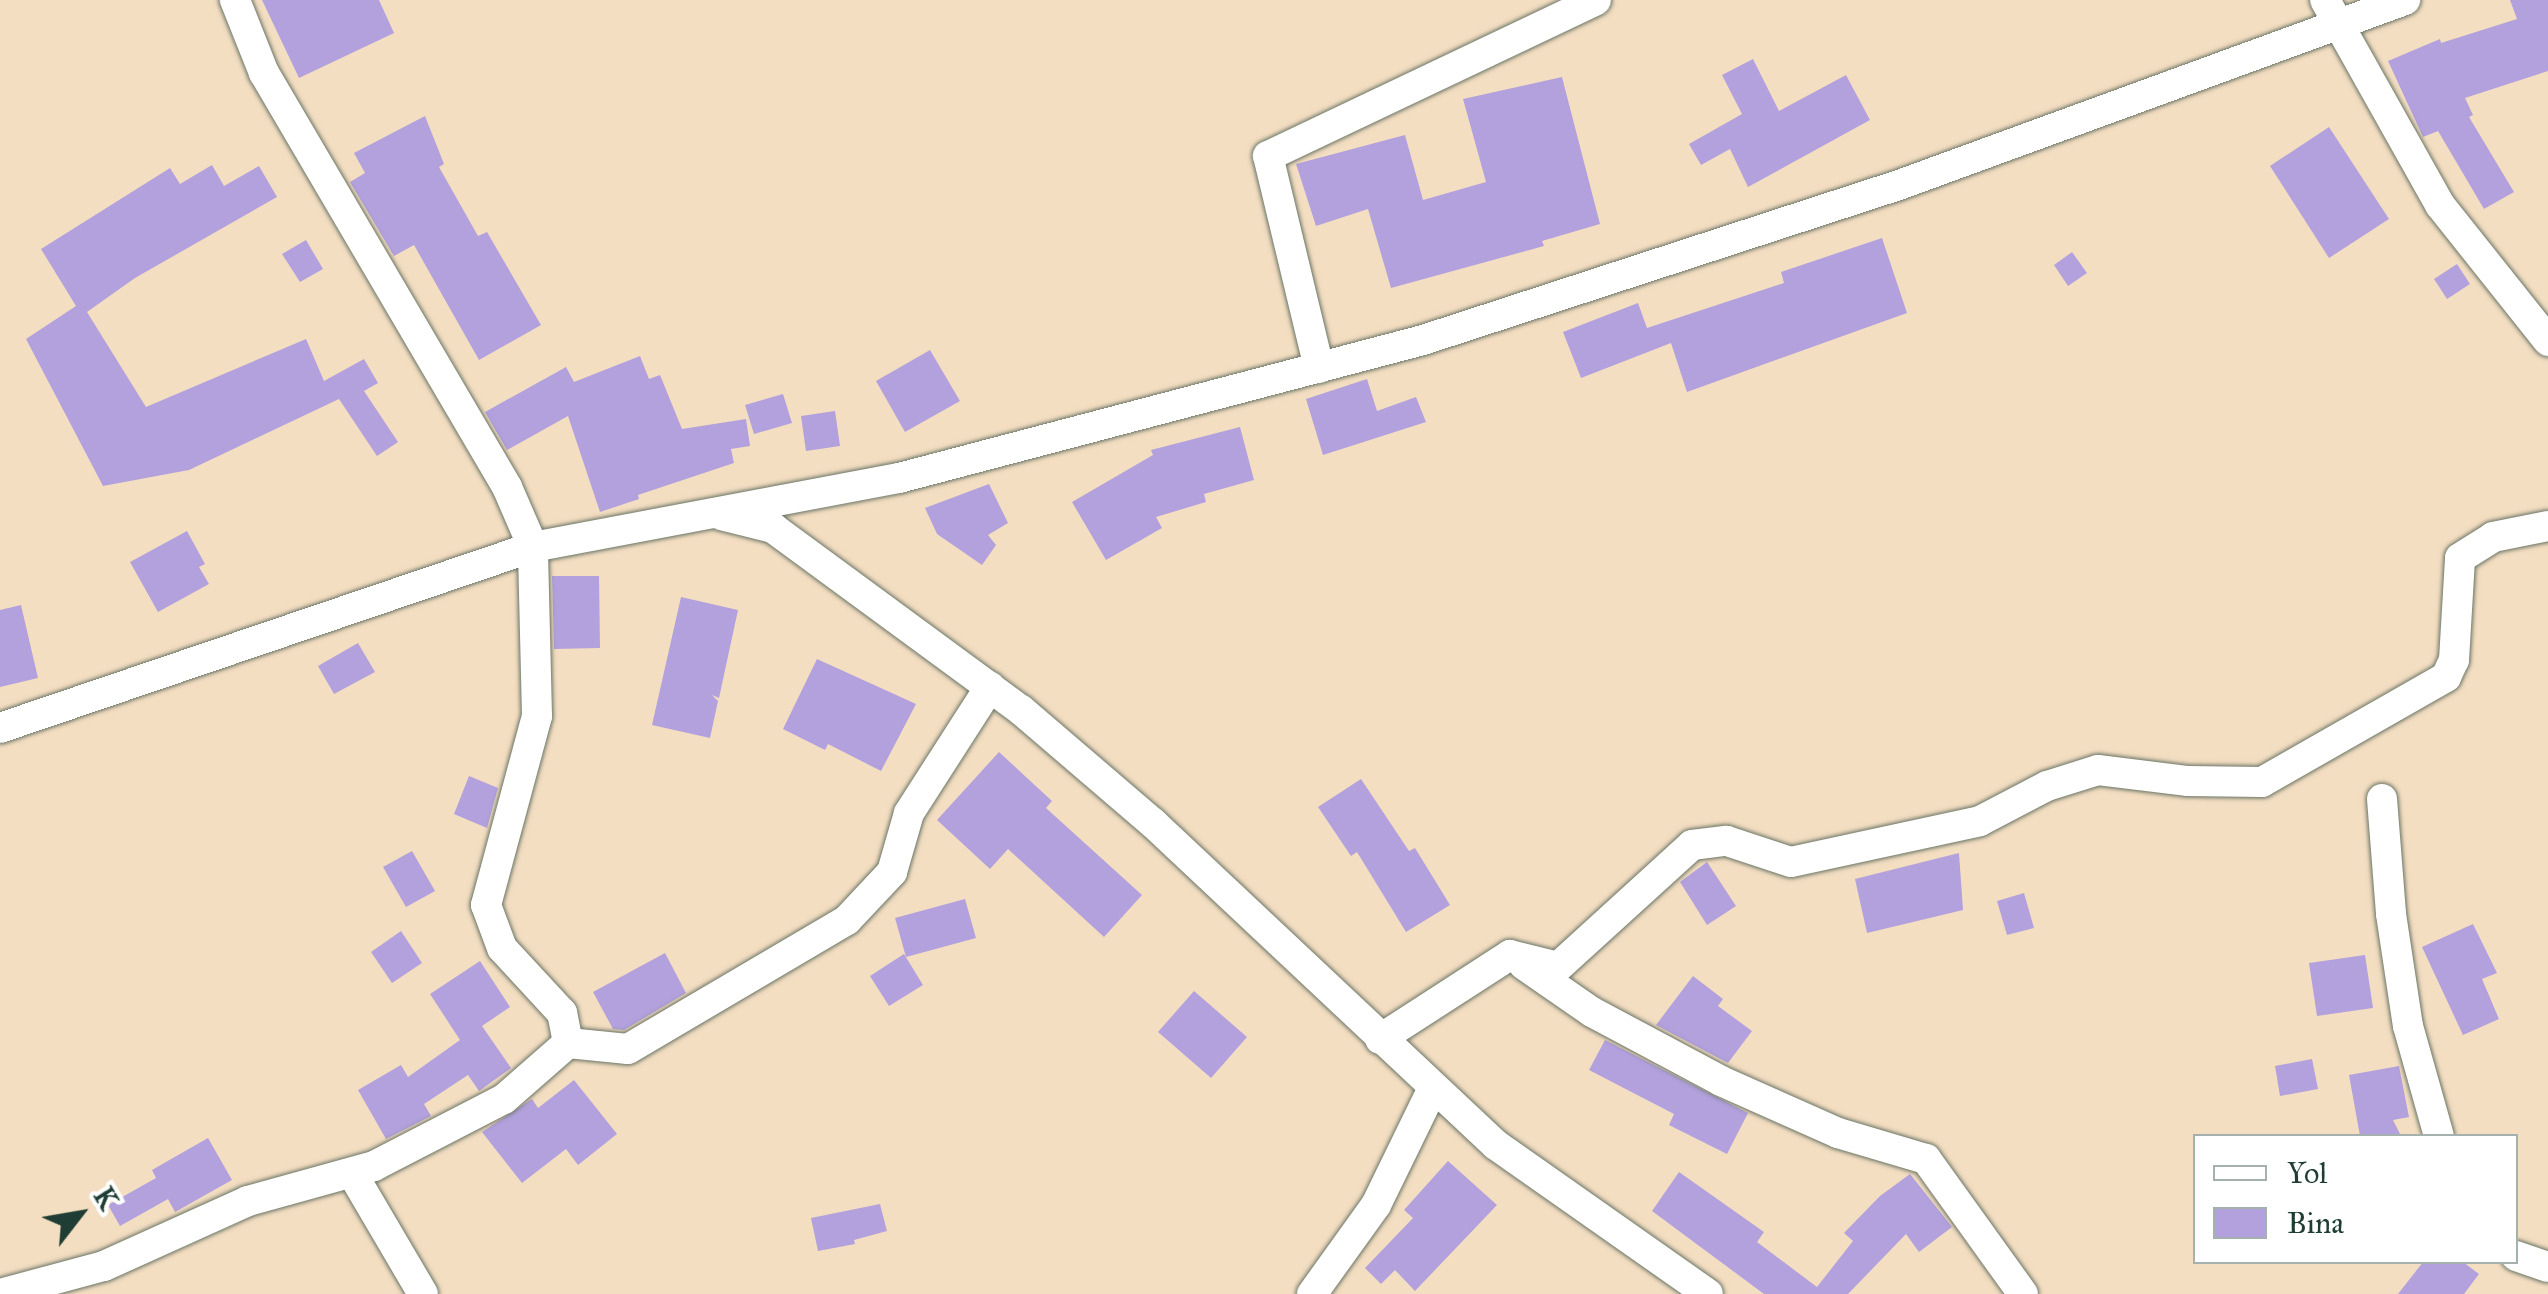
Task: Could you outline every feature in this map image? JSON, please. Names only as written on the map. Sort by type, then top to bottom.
[{"type":"street","points":[[236,0],[264,73],[507,487],[533,546],[536,716],[486,905],[502,948],[562,1013],[568,1043]]},
{"type":"street","points":[[1319,368],[1268,156],[1596,0]]},
{"type":"street","points":[[0,728],[533,546],[899,478],[1422,340],[1899,185],[2332,13],[2405,0]]},
{"type":"street","points":[[2332,13],[2440,205],[2548,341]]},
{"type":"street","points":[[708,512],[773,528],[990,687],[1153,823],[1496,1145],[1708,1294]]},
{"type":"street","points":[[1380,1040],[1510,955],[1558,967],[1692,846],[1728,841],[1790,862],[1980,820],[2047,786],[2098,770],[2188,781],[2262,782],[2446,678],[2454,660],[2460,558],[2493,537],[2548,526]]},
{"type":"street","points":[[0,1294],[104,1266],[248,1200],[374,1166],[504,1099],[568,1043],[628,1049],[846,920],[892,872],[909,813],[990,687]]},
{"type":"street","points":[[2382,799],[2391,914],[2408,1026],[2439,1134]]},
{"type":"street","points":[[1510,955],[1592,1012],[1721,1081],[1838,1132],[1926,1159],[2023,1294]]},
{"type":"street","points":[[1312,1294],[1376,1205],[1433,1088]]},
{"type":"street","points":[[352,1172],[424,1294]]},
{"type":"street","points":[[2518,1257],[2548,1266]]},
{"type":"building","points":[[262,0],[379,0],[394,33],[299,78]]},
{"type":"building","points":[[2510,0],[2548,0],[2548,71],[2465,98],[2473,115],[2469,117],[2514,192],[2484,209],[2438,131],[2423,137],[2388,61],[2440,39],[2441,43],[2517,19]]},
{"type":"building","points":[[1753,59],[1779,111],[1846,75],[1870,120],[1748,187],[1730,149],[1701,165],[1689,144],[1742,114],[1722,75]]},
{"type":"building","points":[[1562,77],[1600,224],[1542,241],[1544,246],[1391,288],[1368,209],[1316,226],[1296,164],[1405,135],[1423,200],[1486,182],[1463,99]]},
{"type":"building","points":[[425,116],[444,164],[439,167],[478,236],[487,232],[541,325],[479,360],[414,245],[394,256],[350,182],[365,173],[354,153]]},
{"type":"building","points":[[2329,127],[2389,219],[2329,258],[2270,166]]},
{"type":"building","points":[[212,165],[224,186],[259,166],[277,197],[135,278],[87,312],[146,407],[306,339],[324,381],[364,359],[378,383],[364,391],[398,442],[377,456],[339,399],[189,470],[103,486],[26,339],[76,306],[41,249],[170,168],[180,184]]},
{"type":"building","points":[[1882,238],[1907,313],[1687,392],[1671,343],[1581,378],[1563,332],[1638,303],[1647,328],[1784,283],[1781,272]]},
{"type":"building","points":[[306,240],[323,269],[300,282],[282,254]]},
{"type":"building","points":[[2072,252],[2087,273],[2068,286],[2054,265]]},
{"type":"building","points":[[2457,264],[2470,284],[2447,299],[2434,279]]},
{"type":"building","points":[[930,350],[960,401],[905,432],[876,381]]},
{"type":"building","points":[[640,356],[649,379],[660,375],[682,429],[746,419],[750,446],[731,449],[734,463],[600,512],[568,416],[507,450],[485,412],[566,367],[574,382]]},
{"type":"building","points":[[1367,379],[1377,411],[1416,397],[1426,422],[1323,455],[1306,399]]},
{"type":"building","points":[[783,394],[792,423],[754,434],[745,405]]},
{"type":"building","points":[[835,411],[840,446],[806,451],[801,416]]},
{"type":"building","points":[[1240,427],[1254,480],[1204,494],[1206,502],[1156,517],[1162,528],[1106,560],[1072,502],[1153,455],[1151,450]]},
{"type":"building","points":[[989,484],[1008,523],[988,535],[996,545],[982,565],[937,534],[925,508]]},
{"type":"building","points":[[187,531],[205,564],[199,567],[209,584],[158,612],[130,562]]},
{"type":"building","points":[[552,576],[599,576],[600,648],[554,649]]},
{"type":"building","points":[[681,597],[738,610],[719,698],[712,695],[718,701],[710,738],[652,725]]},
{"type":"building","points":[[21,605],[38,678],[0,687],[0,610]]},
{"type":"building","points":[[358,643],[375,672],[334,694],[318,666]]},
{"type":"building","points":[[817,659],[916,704],[881,771],[828,744],[825,750],[783,729]]},
{"type":"building","points":[[999,752],[1052,801],[1046,808],[1142,895],[1104,937],[1008,849],[990,869],[937,820]]},
{"type":"building","points":[[469,776],[498,788],[487,828],[454,814]]},
{"type":"building","points":[[1361,779],[1409,851],[1415,848],[1450,905],[1406,932],[1357,852],[1351,856],[1318,807]]},
{"type":"building","points":[[412,851],[435,891],[406,907],[383,867]]},
{"type":"building","points":[[1959,853],[1963,910],[1867,933],[1855,879]]},
{"type":"building","points":[[1707,862],[1736,906],[1707,925],[1680,882]]},
{"type":"building","points":[[2024,893],[2034,928],[2007,935],[1997,901]]},
{"type":"building","points":[[965,899],[976,938],[906,957],[895,918]]},
{"type":"building","points":[[2473,924],[2497,973],[2482,979],[2499,1019],[2463,1035],[2422,947]]},
{"type":"building","points":[[401,931],[422,963],[392,983],[371,952]]},
{"type":"building","points":[[665,953],[686,993],[624,1030],[613,1029],[593,992]]},
{"type":"building","points":[[904,954],[923,985],[889,1006],[870,976]]},
{"type":"building","points":[[2365,955],[2373,1008],[2317,1016],[2309,963]]},
{"type":"building","points":[[480,961],[510,1007],[482,1026],[511,1068],[479,1091],[468,1075],[424,1104],[431,1116],[386,1139],[358,1090],[401,1065],[408,1077],[460,1040],[430,994]]},
{"type":"building","points":[[1693,976],[1723,999],[1718,1006],[1752,1031],[1728,1063],[1656,1025]]},
{"type":"building","points":[[1194,991],[1247,1037],[1211,1078],[1158,1032]]},
{"type":"building","points":[[1605,1040],[1748,1113],[1727,1154],[1669,1125],[1674,1114],[1589,1070]]},
{"type":"building","points":[[2312,1059],[2318,1089],[2280,1096],[2275,1066]]},
{"type":"building","points":[[2399,1066],[2409,1117],[2393,1120],[2400,1134],[2360,1134],[2349,1075]]},
{"type":"building","points":[[574,1080],[617,1134],[578,1165],[566,1149],[522,1183],[482,1132],[532,1099],[538,1108]]},
{"type":"building","points":[[208,1138],[232,1180],[175,1212],[168,1199],[120,1226],[108,1205],[156,1178],[152,1170]]},
{"type":"building","points":[[1448,1161],[1497,1205],[1415,1291],[1395,1270],[1381,1284],[1365,1268],[1413,1218],[1404,1210]]},
{"type":"building","points":[[1679,1172],[1764,1232],[1757,1242],[1817,1287],[1853,1241],[1844,1233],[1880,1196],[1910,1174],[1952,1227],[1919,1252],[1906,1234],[1848,1294],[1764,1294],[1652,1211]]},
{"type":"building","points":[[880,1204],[887,1231],[854,1240],[855,1244],[818,1251],[811,1218]]},
{"type":"building","points":[[2421,1264],[2466,1264],[2479,1274],[2464,1294],[2398,1294]]}]
